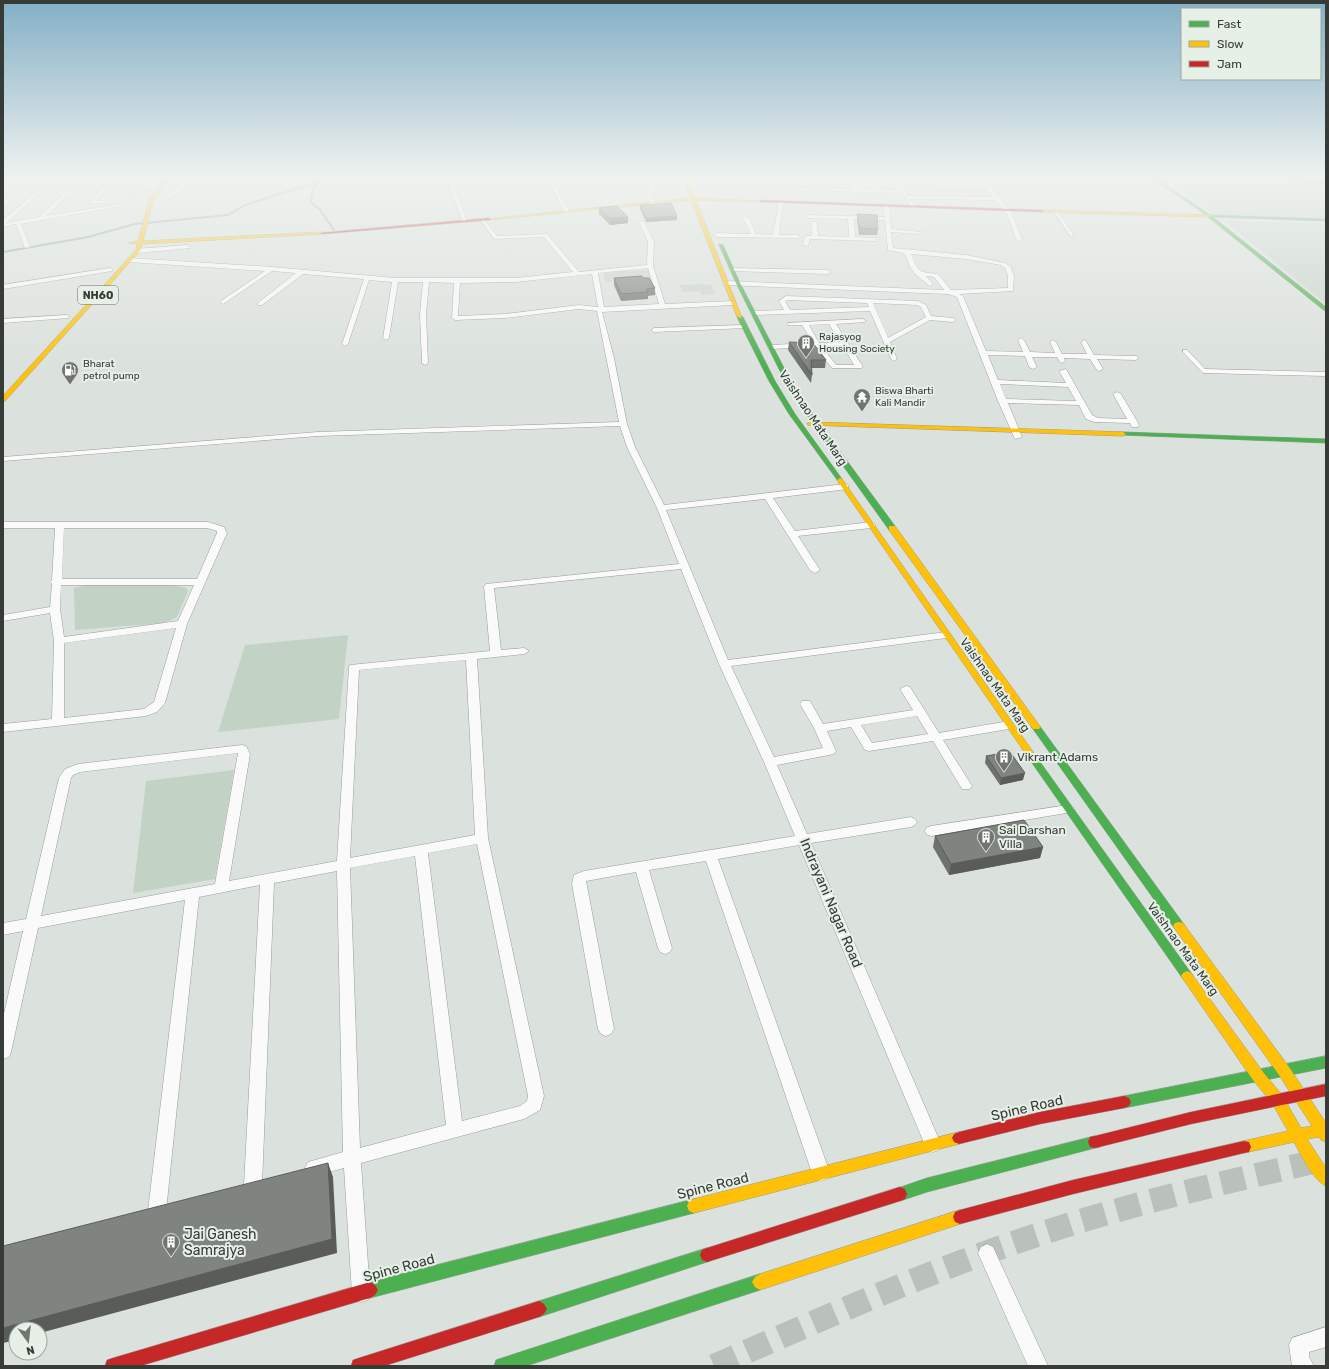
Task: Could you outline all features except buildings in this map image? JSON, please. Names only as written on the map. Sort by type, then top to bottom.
[{"type":"main road","points":[[131,243],[164,241]]},
{"type":"main road","name":"Vaishnao Mata Marg","points":[[710,241],[725,283],[744,327],[772,381],[801,427],[845,487],[1009,725],[1072,800],[1284,1071],[1325,1132]]},
{"type":"main road","name":"Vaishnao Mata Marg","points":[[720,241],[738,283],[794,393],[1072,800],[1258,1076],[1277,1099],[1313,1162],[1326,1179]]},
{"type":"main road","points":[[1240,241],[1326,310]]},
{"type":"main road","name":"NH60","points":[[3,400],[137,251],[141,242]]},
{"type":"main road","name":"NH60","points":[[3,386],[110,270],[131,243]]},
{"type":"main road","points":[[801,427],[1017,434],[1326,441]]},
{"type":"main road","points":[[1017,434],[1326,447]]},
{"type":"main road","name":"Spine Road","points":[[113,1366],[361,1292],[933,1144],[1040,1118],[1326,1062]]},
{"type":"main road","points":[[359,1366],[927,1185],[1043,1154],[1277,1099],[1326,1090]]},
{"type":"main road","points":[[502,1366],[953,1219],[1081,1185],[1298,1135],[1325,1132]]},
{"type":"street","points":[[25,241],[27,247]]},
{"type":"street","points":[[550,241],[578,273]]},
{"type":"street","points":[[650,241],[650,266],[663,306]]},
{"type":"street","points":[[806,245],[807,241]]},
{"type":"street","points":[[725,283],[949,292],[1011,290],[1011,276],[1008,267],[1003,264],[966,257],[905,252],[890,249],[889,241]]},
{"type":"street","points":[[137,251],[188,247]]},
{"type":"street","points":[[905,252],[909,255],[910,262],[918,274],[930,284]]},
{"type":"street","points":[[129,260],[426,281],[516,280],[650,266]]},
{"type":"street","points":[[224,302],[272,269]]},
{"type":"street","points":[[3,286],[110,270]]},
{"type":"street","points":[[732,270],[828,272]]},
{"type":"street","name":"Indrayani Nagar Road","points":[[595,271],[601,309],[600,316],[611,358],[623,424],[631,447],[661,508],[724,664],[770,762],[933,1144]]},
{"type":"street","points":[[797,271],[798,279]]},
{"type":"street","points":[[260,304],[302,272]]},
{"type":"street","points":[[918,274],[936,275],[949,292],[960,296],[996,382],[1002,401],[1017,434]]},
{"type":"street","points":[[345,344],[367,278]]},
{"type":"street","points":[[386,338],[396,280]]},
{"type":"street","points":[[425,363],[423,318],[426,281]]},
{"type":"street","points":[[457,281],[456,318],[511,315],[579,307],[601,309],[733,303]]},
{"type":"street","points":[[788,312],[782,301],[786,298],[870,301],[922,304],[929,318]]},
{"type":"street","points":[[870,301],[872,309],[894,359]]},
{"type":"street","points":[[754,313],[872,309]]},
{"type":"street","points":[[3,321],[67,317]]},
{"type":"street","points":[[886,342],[929,318],[953,320]]},
{"type":"street","points":[[790,324],[863,321]]},
{"type":"street","points":[[804,324],[817,345],[836,368],[859,367],[843,344],[831,322]]},
{"type":"street","points":[[654,330],[744,327]]},
{"type":"street","points":[[880,328],[903,333]]},
{"type":"street","points":[[1021,340],[1033,366]]},
{"type":"street","points":[[1053,342],[1061,355],[1070,385],[1089,417],[1092,419],[1135,424],[1117,394]]},
{"type":"street","points":[[1084,342],[1099,369]]},
{"type":"street","points":[[770,347],[843,344]]},
{"type":"street","points":[[1185,351],[1202,372],[1326,374]]},
{"type":"street","points":[[983,353],[1136,358]]},
{"type":"street","points":[[996,382],[1070,385]]},
{"type":"street","points":[[1002,401],[1081,404]]},
{"type":"street","points":[[3,459],[318,434],[623,424]]},
{"type":"street","points":[[661,508],[845,487]]},
{"type":"street","points":[[768,496],[815,570]]},
{"type":"street","points":[[3,525],[217,526],[222,529],[222,533],[182,624],[158,703],[153,709],[146,712],[3,728]]},
{"type":"street","points":[[58,722],[59,641],[55,609],[60,525]]},
{"type":"street","points":[[792,534],[871,525]]},
{"type":"street","points":[[496,653],[489,586],[685,566]]},
{"type":"street","points":[[56,582],[200,582]]},
{"type":"street","points":[[3,618],[55,609]]},
{"type":"street","points":[[59,641],[182,624]]},
{"type":"street","points":[[724,664],[946,635]]},
{"type":"street","points":[[361,1292],[352,1158],[343,865],[354,667],[524,651]]},
{"type":"street","points":[[299,1172],[524,1112],[534,1106],[536,1096],[482,838],[471,655]]},
{"type":"street","points":[[906,689],[966,786]]},
{"type":"street","points":[[770,762],[830,751],[820,728],[806,704]]},
{"type":"street","points":[[820,728],[920,712]]},
{"type":"street","points":[[854,722],[869,747],[1009,725]]},
{"type":"street","points":[[3,1052],[65,778],[69,772],[78,768],[242,749],[244,754],[221,888]]},
{"type":"street","points":[[931,831],[1072,800]]},
{"type":"street","points":[[606,1028],[579,884],[580,879],[584,876],[911,822]]},
{"type":"street","points":[[3,929],[193,892],[267,880],[421,851],[482,838]]},
{"type":"street","points":[[421,851],[455,1130]]},
{"type":"street","points":[[711,856],[821,1173]]},
{"type":"street","points":[[641,867],[665,948]]},
{"type":"street","points":[[254,1184],[267,880]]},
{"type":"street","points":[[157,1211],[193,892]]},
{"type":"street","points":[[987,1253],[1038,1366]]},
{"type":"street","points":[[1304,1366],[1300,1361],[1299,1345],[1326,1337]]},
{"type":"shaded area","points":[[1249,241],[1326,241],[1326,304]]},
{"type":"shaded area","points":[[648,270],[651,280],[605,282],[603,271]]},
{"type":"shaded area","points":[[679,285],[711,285],[715,294],[702,295],[700,291],[683,292]]},
{"type":"green space","points":[[87,585],[174,585],[186,588],[188,591],[177,617],[164,623],[75,630],[74,588]]},
{"type":"green space","points":[[348,635],[339,719],[218,732],[245,645]]},
{"type":"green space","points":[[234,770],[215,879],[133,893],[146,781]]},
{"type":"waterway","points":[[3,252],[66,241]]},
{"type":"tunnel","points":[[714,1366],[836,1313],[1001,1247],[1113,1211],[1326,1159]]},
{"type":"traffic: fast","points":[[1240,241],[1326,310]]},
{"type":"traffic: fast","points":[[721,245],[738,283],[794,393],[892,528]]},
{"type":"traffic: fast","points":[[740,317],[772,381],[792,414],[840,480]]},
{"type":"traffic: fast","points":[[1123,434],[1326,441]]},
{"type":"traffic: fast","points":[[1036,727],[1179,926]]},
{"type":"traffic: fast","points":[[1035,761],[1187,976]]},
{"type":"traffic: fast","points":[[1124,1102],[1326,1062]]},
{"type":"traffic: fast","points":[[900,1194],[927,1185],[1095,1142]]},
{"type":"traffic: fast","points":[[370,1290],[694,1206]]},
{"type":"traffic: fast","points":[[539,1309],[707,1255]]},
{"type":"traffic: fast","points":[[502,1366],[760,1282]]},
{"type":"traffic: slow","points":[[3,400],[138,250],[140,241]]},
{"type":"traffic: slow","points":[[131,243],[171,241]]},
{"type":"traffic: slow","points":[[710,241],[740,317]]},
{"type":"traffic: slow","points":[[810,424],[1123,434]]},
{"type":"traffic: slow","points":[[840,480],[1035,761]]},
{"type":"traffic: slow","points":[[892,528],[1036,727]]},
{"type":"traffic: slow","points":[[1179,926],[1284,1071],[1326,1136]]},
{"type":"traffic: slow","points":[[1187,976],[1258,1076],[1277,1099],[1313,1162],[1326,1179]]},
{"type":"traffic: slow","points":[[1244,1147],[1326,1129]]},
{"type":"traffic: slow","points":[[694,1206],[959,1138]]},
{"type":"traffic: slow","points":[[760,1282],[960,1217]]},
{"type":"traffic: jam","points":[[1095,1142],[1191,1118],[1326,1090]]},
{"type":"traffic: jam","points":[[959,1138],[1040,1118],[1124,1102]]},
{"type":"traffic: jam","points":[[960,1217],[1073,1187],[1244,1147]]},
{"type":"traffic: jam","points":[[707,1255],[900,1194]]},
{"type":"traffic: jam","points":[[113,1366],[370,1290]]},
{"type":"traffic: jam","points":[[359,1366],[539,1309]]},
{"type":"place","name":"Rajasyog Housing Society","points":[[806,358]]},
{"type":"place","name":"Bharat petrol pump","points":[[70,385]]},
{"type":"place","name":"Biswa Bharti Kali Mandir","points":[[862,412]]},
{"type":"place","name":"Vikrant Adams","points":[[1004,772]]},
{"type":"place","name":"Sai Darshan Villa","points":[[986,852]]},
{"type":"place","name":"Jai Ganesh Samrajya","points":[[171,1257]]}]
